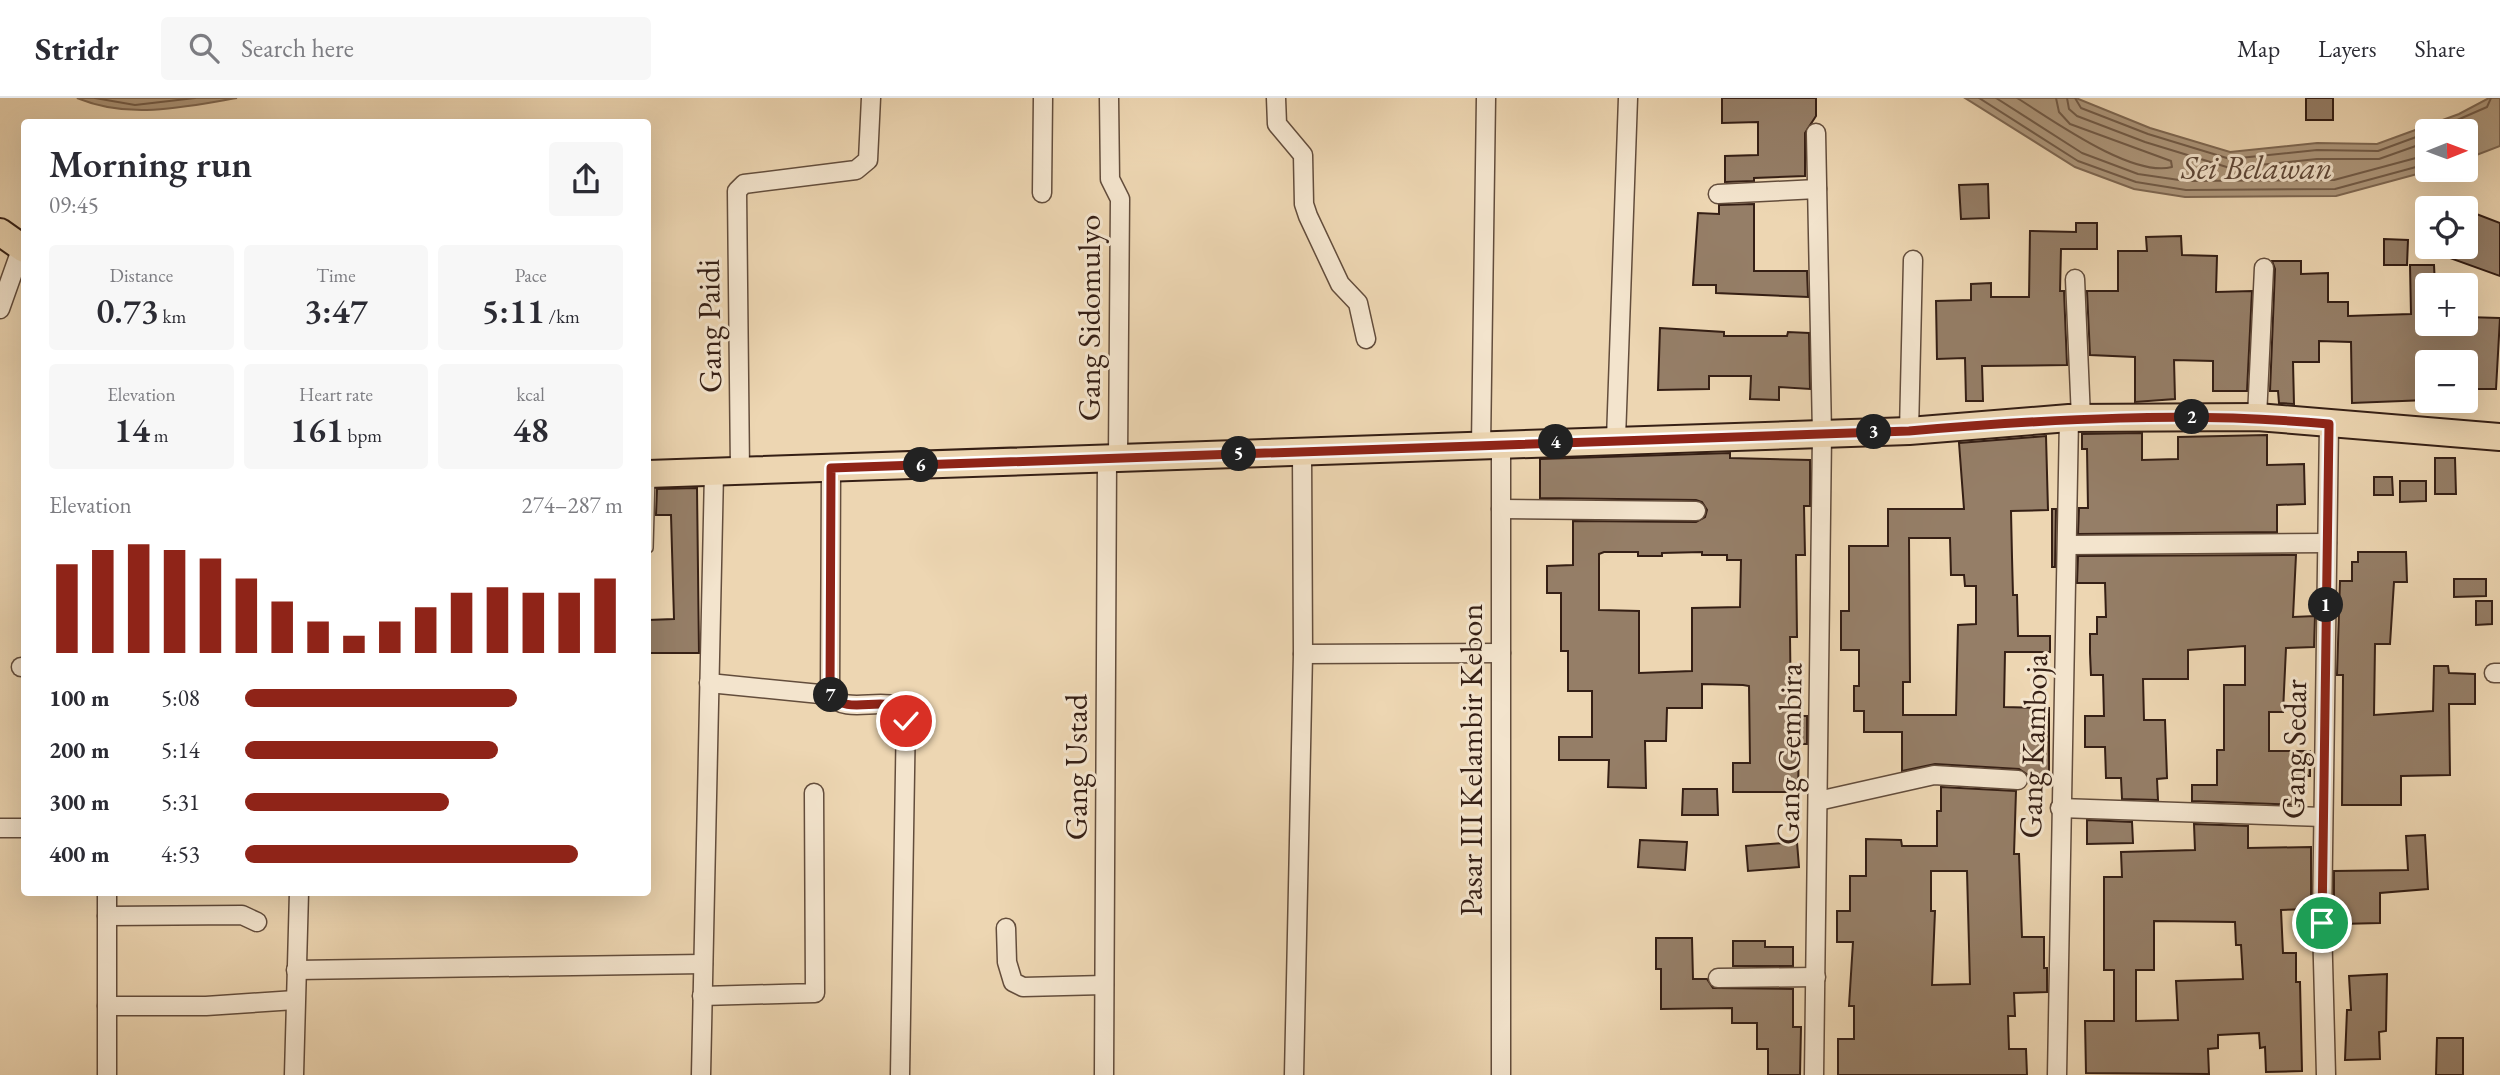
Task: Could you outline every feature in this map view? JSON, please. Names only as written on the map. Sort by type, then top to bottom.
[{"type":"main road","points":[[0,232],[21,247]]},
{"type":"main road","points":[[651,474],[1909,431],[2075,418],[2257,417],[2500,436]]},
{"type":"street","name":"Gang Paidi","points":[[740,471],[737,197],[740,187],[744,184],[856,170],[864,166],[868,160],[871,98]]},
{"type":"street","points":[[1042,194],[1043,98]]},
{"type":"street","name":"Gang Sidomulyo","points":[[1109,98],[1110,179],[1119,199],[1112,458]]},
{"type":"street","points":[[1276,98],[1277,124],[1303,155],[1304,204],[1308,216],[1340,284],[1358,303],[1366,339]]},
{"type":"street","points":[[1486,98],[1491,445]]},
{"type":"street","points":[[1616,439],[1628,98]]},
{"type":"street","name":"Gang Gembira","points":[[1814,1075],[1822,434],[1816,133]]},
{"type":"street","points":[[1718,194],[1817,189]]},
{"type":"street","points":[[0,309],[21,253]]},
{"type":"street","points":[[1909,431],[1913,260]]},
{"type":"street","points":[[2257,417],[2264,268]]},
{"type":"street","name":"Gang Kamboja","points":[[2057,1075],[2060,808],[2068,545],[2075,418],[2075,279]]},
{"type":"street","name":"Gang Sedar","points":[[2326,1075],[2322,923],[2329,424]]},
{"type":"street","name":"Pasar III Kelambir Kebon","points":[[1491,445],[1501,509],[1501,1075]]},
{"type":"street","points":[[1294,1075],[1303,654],[1302,452]]},
{"type":"street","name":"Gang Ustad","points":[[1104,1075],[1112,458]]},
{"type":"street","points":[[830,695],[831,468]]},
{"type":"street","points":[[701,1075],[714,472]]},
{"type":"street","points":[[1501,509],[1696,511]]},
{"type":"street","points":[[2068,545],[2327,543]]},
{"type":"street","points":[[1303,654],[1501,653]]},
{"type":"street","points":[[709,683],[830,695],[846,704],[896,705],[905,712],[900,1075]]},
{"type":"street","points":[[1818,801],[1926,776],[2018,780]]},
{"type":"street","points":[[702,996],[815,993],[814,793]]},
{"type":"street","points":[[2060,808],[2323,817]]},
{"type":"street","points":[[0,828],[21,828]]},
{"type":"street","points":[[107,896],[107,1075]]},
{"type":"street","points":[[294,1075],[299,896]]},
{"type":"street","points":[[107,916],[242,915],[257,922]]},
{"type":"street","points":[[1006,928],[1009,976],[1013,982],[1023,987],[1104,985]]},
{"type":"street","points":[[296,970],[704,964]]},
{"type":"street","points":[[1718,978],[1816,977]]},
{"type":"street","points":[[107,1006],[206,1006],[295,1000]]},
{"type":"water","points":[[77,98],[237,98],[176,108],[136,110],[97,105]]},
{"type":"water","name":"Sei Belawan","points":[[1965,98],[2076,98],[2150,128],[2230,152],[2317,143],[2377,144],[2415,130],[2415,175],[2336,196],[2185,197],[2134,189],[2075,167]]},
{"type":"water","name":"Sei Belawan","points":[[2489,98],[2500,98],[2500,146],[2478,154],[2478,119],[2445,119]]},
{"type":"building","points":[[1722,98],[1816,98],[1816,116],[1805,133],[1805,176],[1725,182],[1725,156],[1758,155],[1758,122],[1722,123]]},
{"type":"building","points":[[2306,98],[2333,98],[2333,120],[2306,120]]},
{"type":"building","points":[[1988,184],[1989,218],[1961,219],[1959,185]]},
{"type":"building","points":[[1754,204],[1754,271],[1807,271],[1808,297],[1716,293],[1716,285],[1693,285],[1698,213],[1719,214],[1719,205]]},
{"type":"building","points":[[2478,215],[2500,223],[2500,276],[2453,259],[2478,259]]},
{"type":"building","points":[[2076,223],[2097,223],[2097,249],[2061,249],[2060,291],[2064,291],[2067,365],[1982,366],[1983,401],[1966,401],[1965,358],[1937,359],[1936,301],[1971,300],[1971,284],[1991,283],[1991,297],[2029,297],[2030,231],[2076,232]]},
{"type":"building","points":[[2181,236],[2182,255],[2217,256],[2216,292],[2252,291],[2247,391],[2213,391],[2213,361],[2174,360],[2175,399],[2135,402],[2135,357],[2090,355],[2087,291],[2118,291],[2118,251],[2147,251],[2146,237]]},
{"type":"building","points":[[2384,239],[2408,240],[2407,265],[2384,265]]},
{"type":"building","points":[[2272,261],[2301,261],[2301,274],[2328,273],[2328,302],[2348,302],[2348,316],[2411,314],[2410,265],[2434,265],[2434,273],[2415,273],[2415,336],[2478,336],[2478,317],[2500,318],[2496,389],[2478,389],[2478,350],[2415,350],[2415,400],[2352,403],[2351,342],[2319,341],[2319,362],[2293,362],[2294,404],[2279,403],[2278,391],[2270,391],[2275,269]]},
{"type":"building","points":[[1660,328],[1724,332],[1724,336],[1787,336],[1788,332],[1809,333],[1810,389],[1779,387],[1779,400],[1750,399],[1751,376],[1709,376],[1709,389],[1658,390]]},
{"type":"building","points":[[2142,433],[2142,460],[2178,459],[2178,437],[2267,435],[2267,465],[2304,464],[2305,504],[2277,505],[2277,532],[2078,534],[2079,508],[2088,508],[2087,449],[2082,449],[2082,434]]},
{"type":"building","points":[[2046,436],[2048,510],[2011,511],[2013,595],[2017,595],[2018,636],[2050,636],[2050,652],[2005,652],[2004,707],[2049,708],[2049,775],[2028,775],[2019,769],[1935,764],[1902,771],[1902,732],[1864,732],[1864,711],[1854,711],[1854,686],[1859,686],[1859,650],[1841,650],[1841,611],[1849,611],[1849,546],[1888,546],[1888,509],[1964,509],[1959,443]],"holes":[[[1909,538],[1950,538],[1951,575],[1964,575],[1965,586],[1976,586],[1976,624],[1958,625],[1956,715],[1903,715],[1903,682],[1910,682]]]},
{"type":"building","points":[[1730,453],[1730,458],[1810,460],[1810,506],[1804,506],[1805,555],[1796,555],[1797,637],[1790,637],[1791,716],[1807,716],[1807,744],[1799,744],[1798,792],[1733,792],[1733,763],[1750,763],[1749,686],[1743,685],[1702,684],[1702,708],[1667,708],[1666,741],[1645,741],[1646,788],[1608,787],[1609,760],[1559,760],[1559,737],[1592,737],[1592,691],[1568,691],[1568,651],[1561,651],[1561,593],[1547,593],[1547,566],[1573,565],[1573,521],[1696,522],[1705,517],[1707,510],[1702,502],[1696,500],[1540,498],[1540,459]],"holes":[[[1638,552],[1638,556],[1702,552],[1702,555],[1727,555],[1727,560],[1741,560],[1740,607],[1692,608],[1692,671],[1639,673],[1639,611],[1599,610],[1599,554]]]},
{"type":"building","points":[[2435,458],[2455,458],[2456,494],[2435,494]]},
{"type":"building","points":[[2374,477],[2392,477],[2393,495],[2374,495]]},
{"type":"building","points":[[2400,481],[2426,481],[2426,501],[2400,502]]},
{"type":"building","points":[[697,488],[699,653],[651,653],[651,620],[674,619],[671,515],[656,515],[657,489]]},
{"type":"building","points":[[2052,509],[2056,509],[2055,567],[2052,567]]},
{"type":"building","points":[[2358,552],[2406,552],[2407,582],[2394,582],[2390,644],[2375,644],[2374,715],[2433,711],[2434,666],[2448,666],[2449,673],[2475,674],[2475,704],[2449,704],[2450,775],[2401,776],[2401,805],[2342,805],[2343,675],[2337,675],[2340,581],[2352,581],[2352,562],[2358,562]]},
{"type":"building","points":[[2296,555],[2293,617],[2315,616],[2314,647],[2286,648],[2283,712],[2269,712],[2269,751],[2310,751],[2310,776],[2302,776],[2302,805],[2192,801],[2192,785],[2217,785],[2217,750],[2224,750],[2224,685],[2245,685],[2245,646],[2188,650],[2188,679],[2143,679],[2144,720],[2165,720],[2167,778],[2157,779],[2158,800],[2122,799],[2121,778],[2106,778],[2105,747],[2085,747],[2085,716],[2104,716],[2103,675],[2091,675],[2090,634],[2097,634],[2097,617],[2106,617],[2105,583],[2077,583],[2078,556]]},
{"type":"building","points":[[2454,579],[2486,579],[2486,596],[2454,597]]},
{"type":"building","points":[[2476,601],[2492,601],[2492,624],[2476,625]]},
{"type":"building","points":[[1941,787],[2016,791],[2014,854],[2019,854],[2022,937],[2044,937],[2044,968],[2047,968],[2047,992],[2014,993],[2015,1016],[2008,1016],[2009,1049],[2026,1049],[2027,1075],[1838,1075],[1838,1039],[1854,1039],[1854,1006],[1849,1006],[1853,942],[1837,942],[1837,911],[1850,911],[1850,876],[1866,876],[1866,839],[1901,840],[1902,846],[1937,846],[1937,811],[1941,811]],"holes":[[[1931,871],[1967,871],[1970,984],[1932,985],[1935,911],[1931,911]]]},
{"type":"building","points":[[1683,789],[1717,789],[1718,815],[1682,815]]},
{"type":"building","points":[[2087,820],[2132,822],[2133,843],[2087,844]]},
{"type":"building","points":[[2194,824],[2248,826],[2248,848],[2311,847],[2311,909],[2281,910],[2283,953],[2296,953],[2296,982],[2300,982],[2302,1071],[2266,1072],[2265,1047],[2260,1048],[2259,1033],[2218,1035],[2218,1048],[2208,1049],[2209,1074],[2086,1073],[2085,1021],[2114,1021],[2114,970],[2104,970],[2104,877],[2122,877],[2121,852],[2195,850]],"holes":[[[2154,921],[2235,922],[2236,945],[2241,945],[2243,979],[2176,981],[2178,1020],[2136,1021],[2136,970],[2154,970]]]},
{"type":"building","points":[[2425,835],[2428,889],[2380,893],[2380,923],[2340,924],[2340,908],[2334,908],[2334,871],[2408,870],[2406,836]]},
{"type":"building","points":[[1640,840],[1687,842],[1685,870],[1638,867]]},
{"type":"building","points":[[1797,842],[1799,867],[1748,871],[1746,846]]},
{"type":"building","points":[[1656,938],[1692,938],[1693,979],[1707,979],[1713,988],[1793,989],[1793,1027],[1801,1027],[1800,1075],[1768,1075],[1768,1049],[1757,1049],[1757,1023],[1732,1023],[1732,1008],[1661,1009],[1661,969],[1656,969]]},
{"type":"building","points":[[1733,941],[1765,941],[1765,947],[1793,947],[1793,966],[1733,966]]},
{"type":"building","points":[[2387,974],[2386,1031],[2379,1032],[2380,1059],[2345,1060],[2347,1010],[2351,1010],[2349,976]]},
{"type":"building","points":[[2437,1038],[2463,1038],[2463,1075],[2436,1075]]},
{"type":"route","points":[[906,721],[905,712],[896,705],[846,704],[838,702],[830,695],[831,468],[1909,431],[2069,418],[2257,417],[2329,424],[2322,923]]}]
